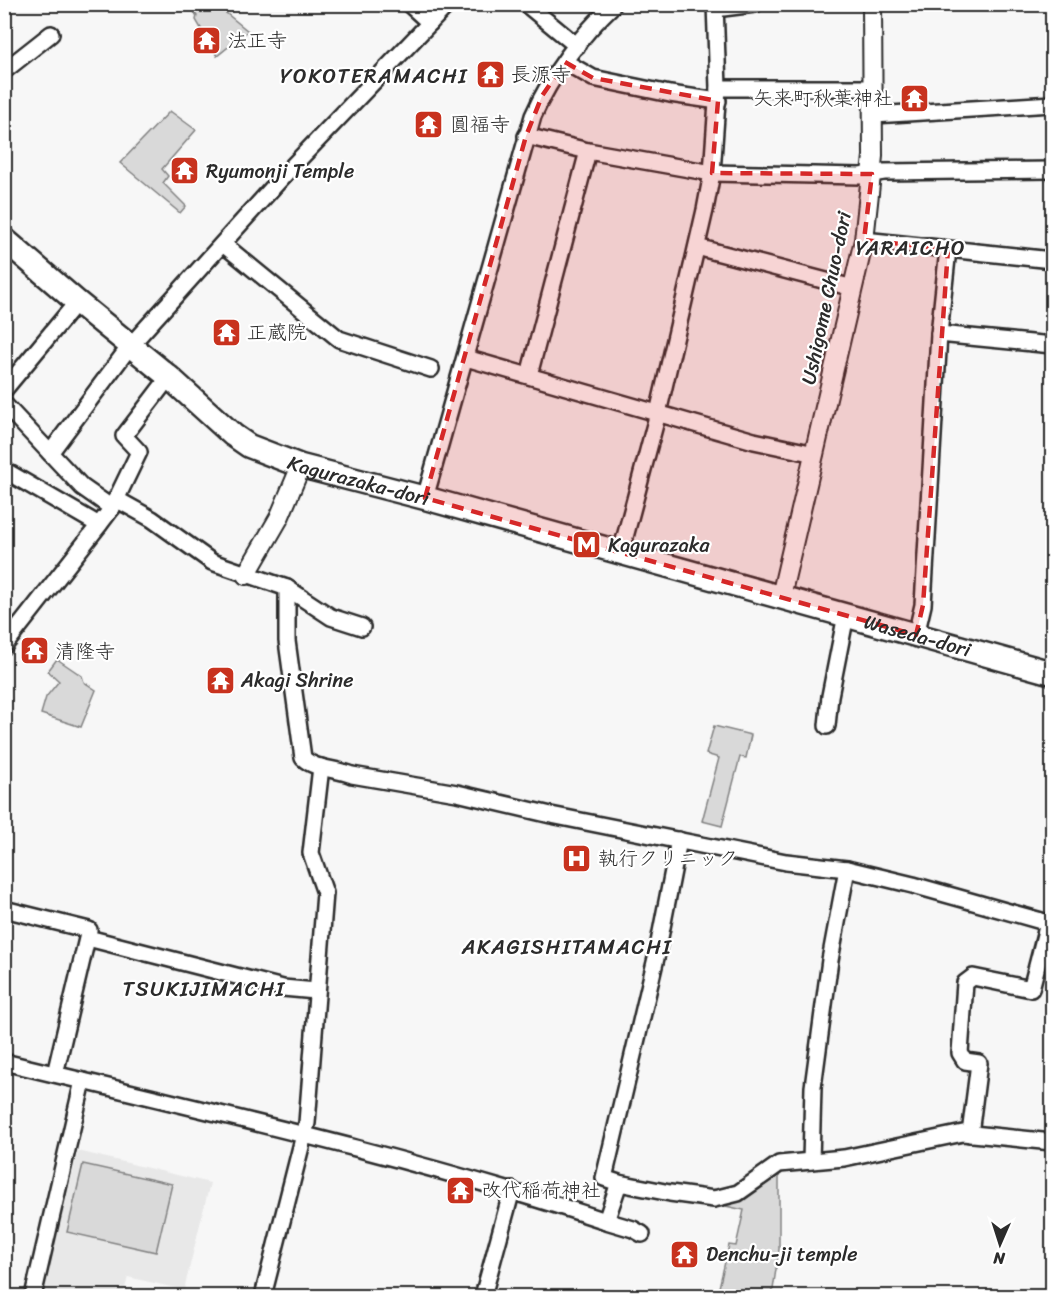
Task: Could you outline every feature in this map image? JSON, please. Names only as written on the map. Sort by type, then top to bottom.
[{"type":"main road","name":"Kagurazaka-dori","points":[[4,239],[76,302],[169,377],[233,435],[249,446],[301,466],[780,596]]},
{"type":"main road","name":"Waseda-dori","points":[[780,596],[1053,673]]},
{"type":"street","points":[[409,4],[430,24]]},
{"type":"street","points":[[50,453],[130,346],[286,173],[448,4]]},
{"type":"street","points":[[526,4],[577,46]]},
{"type":"street","points":[[425,498],[466,358],[526,136],[542,96],[577,46],[614,4]]},
{"type":"street","points":[[621,552],[658,414],[712,173],[718,95],[715,7],[755,4]]},
{"type":"street","name":"Ushigome Chuo-dori","points":[[780,596],[864,240],[872,174],[874,115],[872,4]]},
{"type":"street","points":[[4,70],[51,34]]},
{"type":"street","points":[[566,62],[593,78],[670,94],[718,95],[873,88]]},
{"type":"street","points":[[874,115],[1053,104]]},
{"type":"street","points":[[526,136],[588,151],[712,173],[872,174],[1053,170]]},
{"type":"street","points":[[529,375],[588,151]]},
{"type":"street","points":[[864,240],[1053,260]]},
{"type":"street","points":[[223,244],[339,339],[431,369]]},
{"type":"street","points":[[697,247],[853,288]]},
{"type":"street","points":[[916,635],[923,606],[939,334],[948,249]]},
{"type":"street","points":[[4,390],[76,302]]},
{"type":"street","points":[[939,334],[1053,345]]},
{"type":"street","points":[[466,358],[729,434],[815,454]]},
{"type":"street","points":[[5,646],[114,503],[139,452],[124,436],[169,377]]},
{"type":"street","points":[[4,404],[82,486],[152,519],[212,562],[287,588],[331,617],[362,627]]},
{"type":"street","points":[[246,575],[279,518],[301,466]]},
{"type":"street","points":[[4,470],[99,525]]},
{"type":"street","points":[[287,588],[286,642],[303,758],[308,763],[338,769],[352,775],[457,793],[551,815],[799,864],[847,869],[1050,923],[1031,989],[973,977],[964,983],[960,1053],[965,1061],[979,1063],[970,1134]]},
{"type":"street","points":[[827,726],[830,696],[846,615]]},
{"type":"street","points":[[263,1296],[305,1134],[325,893],[311,853],[321,767]]},
{"type":"street","points":[[679,840],[656,958],[604,1178],[619,1183],[714,1199],[738,1192],[779,1164],[844,1158],[963,1133],[1053,1142]]},
{"type":"street","points":[[811,1161],[814,1077],[830,960],[847,869]]},
{"type":"street","points":[[4,909],[89,930],[55,1074]]},
{"type":"street","points":[[88,938],[283,988],[316,991]]},
{"type":"street","points":[[4,1062],[305,1134],[512,1190],[633,1229],[642,1234]]},
{"type":"street","points":[[33,1296],[83,1081]]},
{"type":"street","points":[[606,1221],[619,1183]]},
{"type":"street","points":[[483,1296],[512,1190]]},
{"type":"highlighted area","points":[[565,62],[593,78],[718,101],[712,173],[872,174],[864,240],[948,249],[923,605],[916,635],[425,498],[526,136],[542,96]]},
{"type":"shaded area","points":[[188,5],[216,5],[248,31],[217,56],[196,20],[197,16]]},
{"type":"shaded area","points":[[170,111],[196,130],[162,169],[168,176],[163,183],[186,206],[180,213],[120,163]]},
{"type":"shaded area","points":[[57,659],[82,676],[84,682],[96,690],[81,727],[41,714],[46,697],[59,681],[48,671]]},
{"type":"shaded area","points":[[714,726],[751,735],[746,758],[740,757],[722,826],[702,821],[719,758],[706,754]]},
{"type":"shaded area","points":[[78,1151],[210,1183],[184,1290],[128,1277],[123,1296],[42,1296]]},
{"type":"shaded area","points":[[83,1164],[172,1184],[156,1252],[67,1232]]},
{"type":"shaded area","points":[[779,1174],[779,1249],[772,1296],[717,1296],[729,1245],[736,1246],[744,1210],[726,1206],[725,1201],[766,1178]]},
{"type":"place","name":"法正寺","points":[[206,40]]},
{"type":"place","name":"長源寺","points":[[490,74]]},
{"type":"place","name":"矢来町秋葉神社","points":[[914,98]]},
{"type":"place","name":"圓福寺","points":[[429,124]]},
{"type":"place","name":"Ryumonji Temple","points":[[185,171]]},
{"type":"place","name":"正蔵院","points":[[226,332]]},
{"type":"place","name":"Kagurazaka","points":[[587,545]]},
{"type":"place","name":"清隆寺","points":[[34,651]]},
{"type":"place","name":"Akagi Shrine","points":[[220,680]]},
{"type":"place","name":"執行クリニック","points":[[577,858]]},
{"type":"place","name":"改代稲荷神社","points":[[460,1190]]},
{"type":"place","name":"Denchu-ji temple","points":[[685,1254]]},
{"type":"district","name":"YOKOTERAMACHI","points":[[374,76]]},
{"type":"district","name":"YARAICHO","points":[[911,248]]},
{"type":"district","name":"AKAGISHITAMACHI","points":[[567,947]]},
{"type":"district","name":"TSUKIJIMACHI","points":[[204,989]]}]
